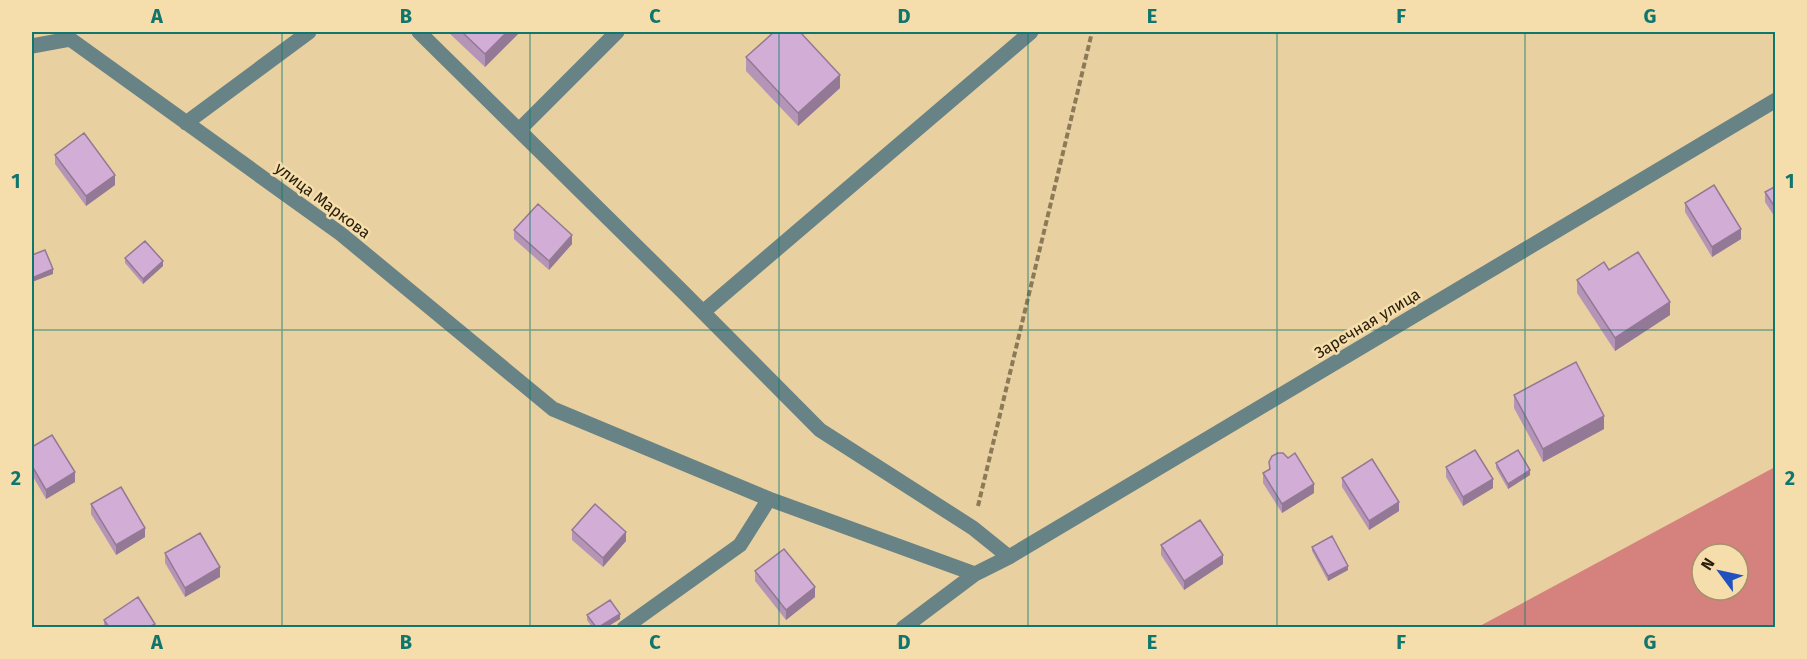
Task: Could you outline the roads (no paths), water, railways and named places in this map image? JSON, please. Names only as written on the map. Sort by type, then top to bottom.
[{"type":"street","points":[[186,123],[309,32]]},
{"type":"street","points":[[420,32],[820,430],[973,528],[1009,557]]},
{"type":"street","points":[[519,130],[617,32]]},
{"type":"street","points":[[703,312],[1031,32]]},
{"type":"street","points":[[32,46],[68,35]]},
{"type":"street","name":"улица Маркова","points":[[68,35],[341,234],[553,409],[769,499],[975,574]]},
{"type":"street","name":"Заречная улица","points":[[903,627],[975,574],[1009,557],[1776,100]]},
{"type":"street","points":[[624,627],[740,545],[769,499]]}]
